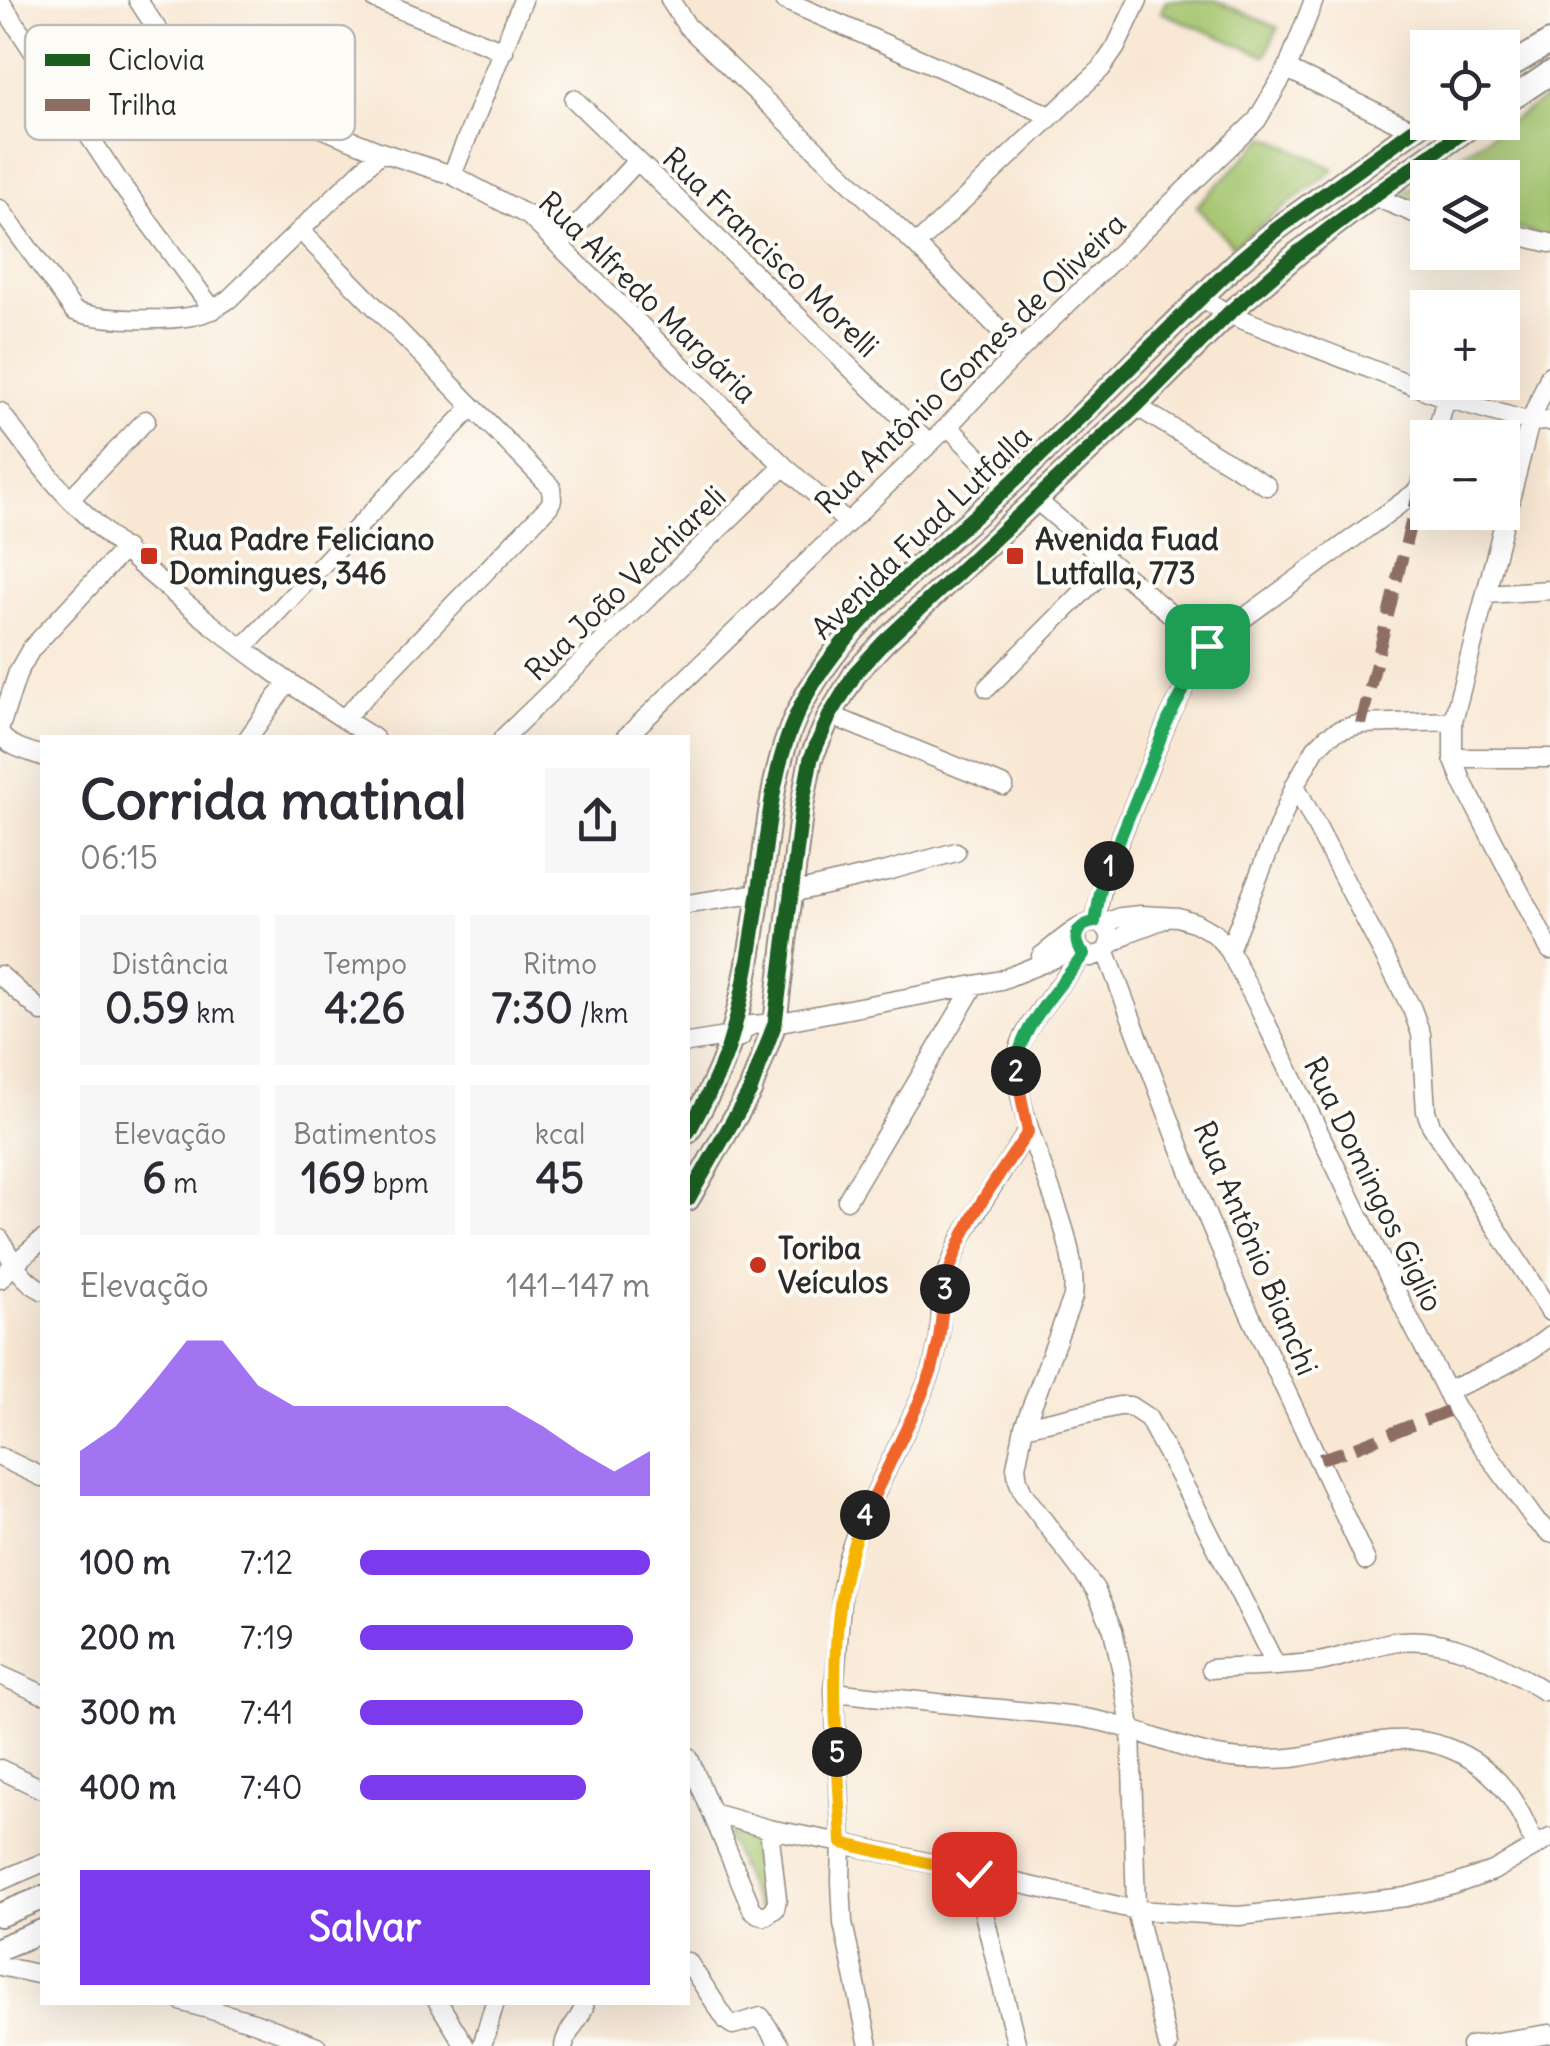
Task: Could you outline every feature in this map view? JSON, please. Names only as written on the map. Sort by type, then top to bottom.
[{"type":"main road","points":[[1520,60],[1550,42]]},
{"type":"main road","points":[[1520,93],[1550,73]]},
{"type":"main road","name":"Avenida Fuad Lutfalla","points":[[690,1128],[720,1070],[742,996],[770,806],[783,750],[796,715],[836,649],[1276,229],[1410,131]]},
{"type":"main road","name":"Avenida Fuad Lutfalla","points":[[690,1196],[750,1091],[775,1024],[811,758],[830,714],[856,672],[1228,314],[1299,252],[1452,140]]},
{"type":"main road","points":[[0,1915],[40,1899]]},
{"type":"main road","points":[[0,1948],[40,1932]]},
{"type":"street","name":"Rua Alfredo Margária","points":[[138,0],[155,25]]},
{"type":"street","points":[[376,0],[504,51]]},
{"type":"street","points":[[452,174],[523,0]]},
{"type":"street","points":[[670,0],[687,26],[1020,350]]},
{"type":"street","points":[[784,0],[1052,116]]},
{"type":"street","name":"Rua Antônio Gomes de Oliveira","points":[[628,735],[1244,135],[1287,69],[1314,0]]},
{"type":"street","points":[[0,1],[25,39]]},
{"type":"street","points":[[916,245],[1101,69],[1116,47],[1131,2]]},
{"type":"street","points":[[1287,69],[1410,120]]},
{"type":"street","name":"Rua Francisco Morelli","points":[[574,99],[929,444]]},
{"type":"street","points":[[91,140],[213,310]]},
{"type":"street","name":"Rua Alfredo Margária","points":[[350,140],[452,174],[528,216],[784,466],[847,522]]},
{"type":"street","points":[[0,209],[74,311],[122,319],[192,316],[229,300],[381,152]]},
{"type":"street","points":[[560,244],[638,161]]},
{"type":"street","points":[[1373,196],[1410,211]]},
{"type":"street","points":[[300,230],[550,487],[552,500],[343,719]]},
{"type":"street","points":[[1520,235],[1550,243]]},
{"type":"street","points":[[1201,297],[1228,314],[1410,384]]},
{"type":"street","points":[[1550,375],[1530,422],[1454,722],[1454,758],[1463,783],[1550,950]]},
{"type":"street","points":[[1453,400],[1530,422],[1550,421]]},
{"type":"street","points":[[1136,406],[1267,486]]},
{"type":"street","points":[[243,648],[472,407]]},
{"type":"street","points":[[0,412],[70,499],[125,548],[243,648],[370,735]]},
{"type":"street","points":[[70,499],[146,420]]},
{"type":"street","points":[[948,426],[1007,487]]},
{"type":"street","name":"Rua João Vechiareli","points":[[506,735],[784,466]]},
{"type":"street","points":[[1001,980],[1093,924],[1104,879],[1168,720],[1207,646],[1410,497]]},
{"type":"street","points":[[1035,499],[1207,646]]},
{"type":"street","points":[[40,755],[2,738],[0,730],[18,672],[31,649],[125,548]]},
{"type":"street","points":[[987,688],[1110,564]]},
{"type":"street","points":[[1486,594],[1550,590]]},
{"type":"street","points":[[250,735],[288,682]]},
{"type":"street","points":[[830,714],[1004,786]]},
{"type":"street","points":[[1228,950],[1296,785],[1327,736],[1362,724],[1454,722]]},
{"type":"street","points":[[1454,758],[1547,762]]},
{"type":"street","points":[[1296,785],[1412,1009],[1421,1034],[1426,1112],[1431,1125],[1550,1312]]},
{"type":"street","points":[[791,893],[956,852]]},
{"type":"street","points":[[690,904],[759,893]]},
{"type":"street","name":"Rua Domingos Giglio","points":[[1093,924],[1141,915],[1178,917],[1215,934],[1228,950],[1455,1408],[1534,1520],[1550,1533]]},
{"type":"street","points":[[690,1044],[732,1036],[752,1025],[775,1024],[1001,980],[1081,951],[1091,956],[1130,932],[1178,917]]},
{"type":"street","points":[[1093,924],[1076,933],[1081,951],[1028,1030],[1016,1060],[1028,1132],[1072,1257],[1075,1277],[1073,1297],[1024,1428],[1016,1467],[1024,1493],[1095,1589],[1112,1630],[1130,1728],[1136,1910],[1168,2046]]},
{"type":"street","name":"Rua Antônio Bianchi","points":[[1093,924],[1108,930],[1108,948],[1204,1207],[1238,1289],[1366,1561]]},
{"type":"street","points":[[0,975],[40,1010]]},
{"type":"street","points":[[847,1200],[974,986]]},
{"type":"street","points":[[869,2046],[843,1923],[841,1881],[834,1692],[847,1560],[932,1370],[948,1270],[962,1239],[1028,1132]]},
{"type":"street","points":[[0,1239],[14,1264],[40,1289]]},
{"type":"street","points":[[0,1280],[40,1242]]},
{"type":"street","points":[[1446,1391],[1510,1363],[1550,1336]]},
{"type":"street","points":[[1024,1428],[1119,1406],[1130,1406],[1148,1418],[1276,1666]]},
{"type":"street","points":[[0,1458],[40,1476]]},
{"type":"street","points":[[1211,1668],[1322,1661],[1395,1641],[1421,1640],[1498,1663],[1544,1691]]},
{"type":"street","points":[[0,1675],[40,1693]]},
{"type":"street","points":[[712,1813],[1136,1910],[1239,1916],[1406,1897],[1493,1871],[1543,1842],[1492,1774],[1447,1747],[1421,1741],[1394,1739],[1294,1758],[1254,1760],[1181,1748],[1130,1728],[1084,1718],[834,1692]]},
{"type":"street","points":[[690,1761],[752,1909],[765,1916],[775,1910],[777,1899],[769,1828]]},
{"type":"street","points":[[0,1769],[40,1788]]},
{"type":"street","points":[[0,1881],[40,1863]]},
{"type":"street","points":[[974,1874],[1017,2046]]},
{"type":"street","points":[[690,1965],[727,2021],[733,2025],[761,2018],[780,2046]]},
{"type":"street","points":[[0,1966],[40,1975]]},
{"type":"street","points":[[194,2005],[312,2044]]},
{"type":"street","points":[[440,2005],[465,2046]]},
{"type":"street","points":[[482,2046],[494,2005]]},
{"type":"street","points":[[564,2046],[565,2037],[585,2005]]},
{"type":"street","points":[[1471,2046],[1550,2034]]},
{"type":"street","points":[[278,2046],[312,2044]]},
{"type":"green space","points":[[1166,0],[1215,0],[1278,28],[1265,56],[1161,12]]},
{"type":"green space","points":[[1550,95],[1550,238],[1520,230],[1520,160],[1453,160],[1483,140],[1520,140],[1520,115]]},
{"type":"green space","points":[[1267,136],[1335,169],[1233,246],[1196,206]]},
{"type":"green space","points":[[1410,189],[1410,203],[1397,198]]},
{"type":"green space","points":[[726,1833],[762,1840],[772,1907],[757,1909]]},
{"type":"marked path","points":[[1361,724],[1410,526]]},
{"type":"marked path","points":[[1320,1459],[1455,1408]]},
{"type":"cycle path","points":[[690,1128],[719,1072],[737,1018],[781,759],[796,716],[836,651],[889,593],[1006,488],[1240,260],[1410,132]]},
{"type":"cycle path","points":[[690,1196],[750,1091],[775,1023],[811,758],[830,715],[856,672],[1228,314],[1299,252],[1452,140]]},
{"type":"place","name":"Rua Padre Feliciano Domingues, 346","points":[[149,556]]},
{"type":"place","name":"Avenida Fuad Lutfalla, 773","points":[[1015,556]]},
{"type":"place","name":"Toriba Veículos","points":[[758,1265]]},
{"type":"route","points":[[974,1874],[842,1843],[834,1692],[847,1560],[932,1370],[948,1270],[983,1201],[1028,1132],[1016,1076],[1021,1043],[1084,954],[1078,948],[1076,933],[1081,926],[1095,922],[1104,879],[1168,720],[1207,646]]}]
